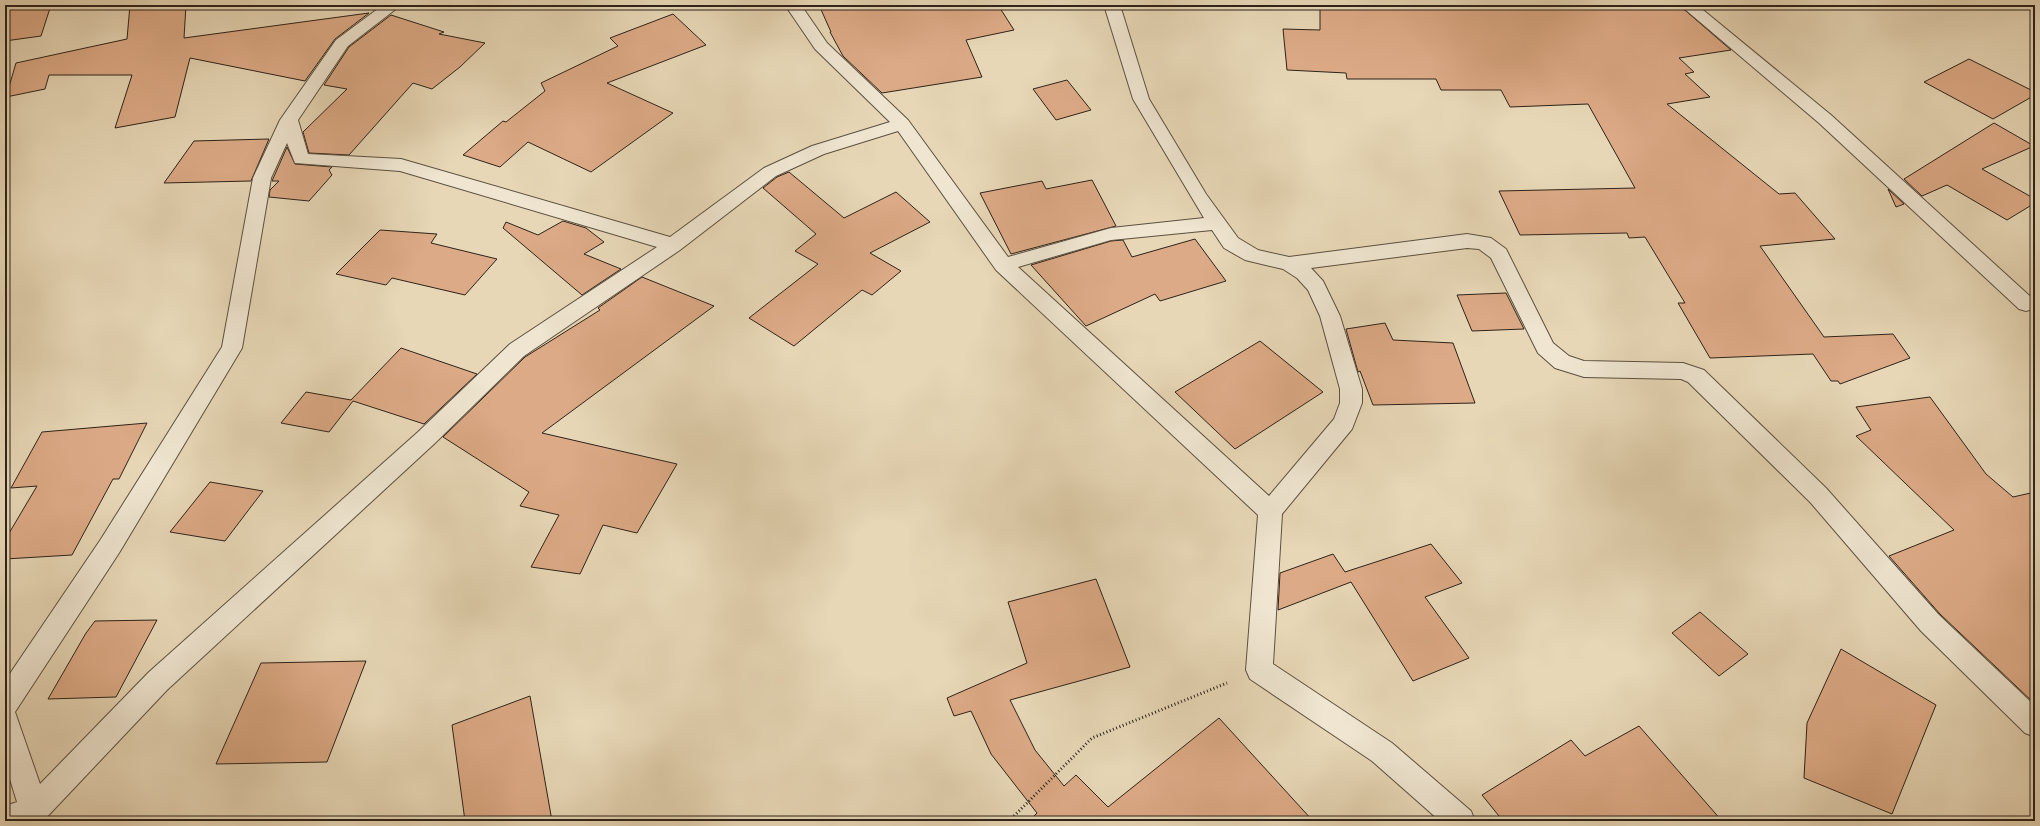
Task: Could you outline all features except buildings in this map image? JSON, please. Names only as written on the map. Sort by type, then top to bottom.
[{"type":"street","points":[[5,704],[110,546],[232,348],[262,178],[289,120],[342,43],[393,5]]},
{"type":"street","points":[[793,5],[821,46],[902,124],[1003,265],[1270,511]]},
{"type":"street","points":[[1112,5],[1141,99],[1196,190],[1231,243],[1252,255],[1289,264],[1304,273],[1316,286],[1327,310],[1351,389],[1351,403],[1344,423],[1270,511],[1265,603],[1259,670],[1382,752],[1462,821]]},
{"type":"street","points":[[1688,5],[1825,119],[2032,306]]},
{"type":"street","points":[[289,120],[301,159],[401,165],[673,245]]},
{"type":"street","points":[[5,820],[34,810],[158,681],[426,438],[517,350],[673,245],[770,172],[818,150],[902,124]]},
{"type":"street","points":[[1003,265],[1111,234],[1217,223]]},
{"type":"street","points":[[1289,264],[1467,241],[1484,244],[1499,254],[1545,348],[1562,362],[1584,369],[1683,371],[1696,376],[1818,495],[1930,623],[2035,724]]},
{"type":"street","points":[[5,720],[34,810]]},
{"type":"path","points":[[1009,821],[1092,738],[1259,670]]}]
